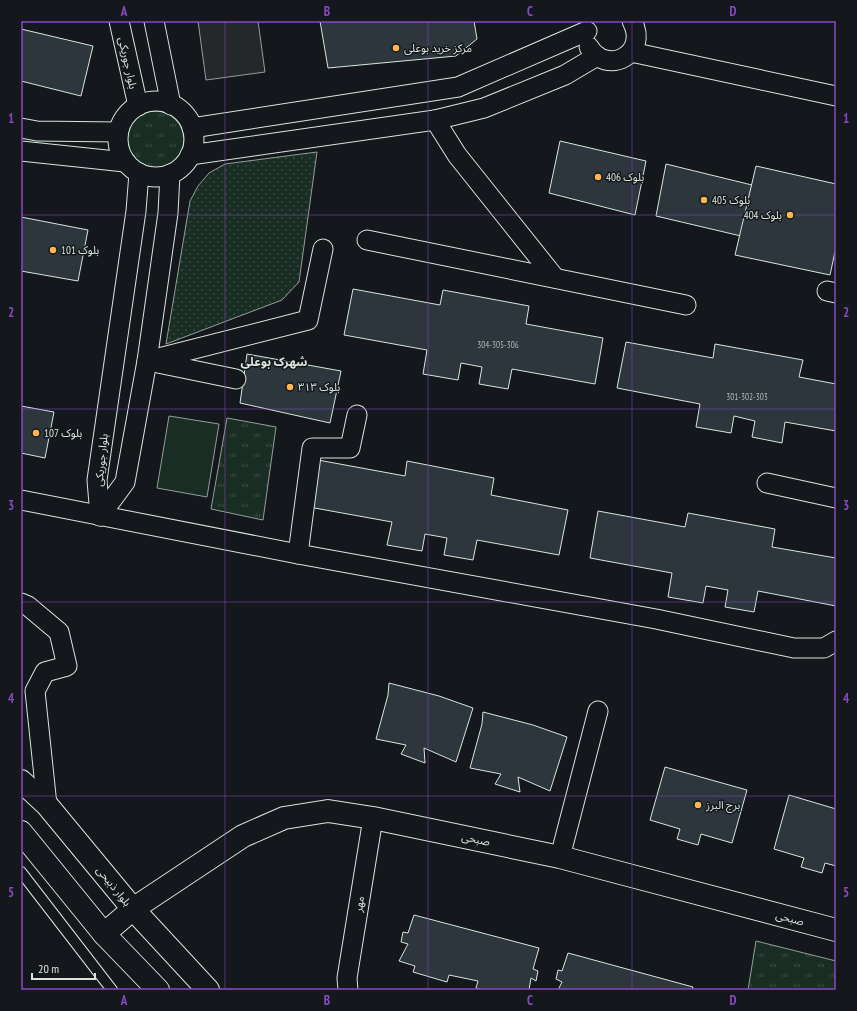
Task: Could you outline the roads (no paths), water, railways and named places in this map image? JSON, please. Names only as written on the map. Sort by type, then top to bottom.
[{"type":"street","name":"بلوار جوریکی","points":[[119,21],[138,106]]},
{"type":"street","points":[[154,21],[171,105]]},
{"type":"street","points":[[192,128],[458,87],[589,26]]},
{"type":"street","points":[[589,26],[586,38],[588,45],[597,56],[604,60],[611,61],[626,57],[637,32],[836,96]]},
{"type":"street","points":[[190,155],[435,120],[484,108],[565,75],[597,56]]},
{"type":"street","points":[[21,151],[132,167],[149,176],[160,177],[178,170],[190,155],[193,146],[192,128],[187,118],[180,111],[163,102],[154,102],[138,106],[129,113],[122,122],[118,132],[118,142],[120,152],[132,167]]},
{"type":"street","points":[[435,120],[457,155],[555,278]]},
{"type":"street","points":[[21,128],[37,131],[118,132]]},
{"type":"street","name":"بلوار جوریکی","points":[[100,516],[97,480],[136,211],[132,167]]},
{"type":"street","name":"بلوار جوریکی","points":[[100,516],[125,482],[147,361],[168,213],[170,174]]},
{"type":"street","points":[[367,240],[686,305]]},
{"type":"street","points":[[147,361],[308,320],[323,249]]},
{"type":"street","points":[[147,361],[236,379]]},
{"type":"street","points":[[298,554],[312,448],[350,448],[357,415]]},
{"type":"street","points":[[767,484],[836,498]]},
{"type":"street","points":[[21,500],[298,554],[656,619],[794,648],[824,648],[836,641]]},
{"type":"street","points":[[21,603],[28,606],[59,632],[67,666],[45,672],[35,691],[47,805]]},
{"type":"street","points":[[560,856],[598,711]]},
{"type":"street","name":"بلوار ذبیحی","points":[[21,781],[47,805],[132,909],[208,990]]},
{"type":"street","name":"صبحی","points":[[104,934],[132,909],[243,836],[284,818],[328,811],[373,818],[560,856],[836,930]]},
{"type":"street","name":"مهر","points":[[348,990],[347,978],[373,818]]},
{"type":"street","points":[[21,832],[104,934],[158,990]]},
{"type":"lane","points":[[21,872],[112,990]]},
{"type":"place","name":"مرکز خرید بوعلی","points":[[396,48]]},
{"type":"place","name":"بلوک 406","points":[[598,177]]},
{"type":"place","name":"بلوک 405","points":[[704,200]]},
{"type":"place","name":"بلوک 404","points":[[790,215]]},
{"type":"place","name":"بلوک 101","points":[[53,250]]},
{"type":"place","name":"بلوک ۳۱۳","points":[[290,387]]},
{"type":"place","name":"بلوک 107","points":[[36,433]]},
{"type":"place","name":"برج البرز","points":[[698,805]]},
{"type":"district","name":"شهرک بوعلی","points":[[274,361]]}]
